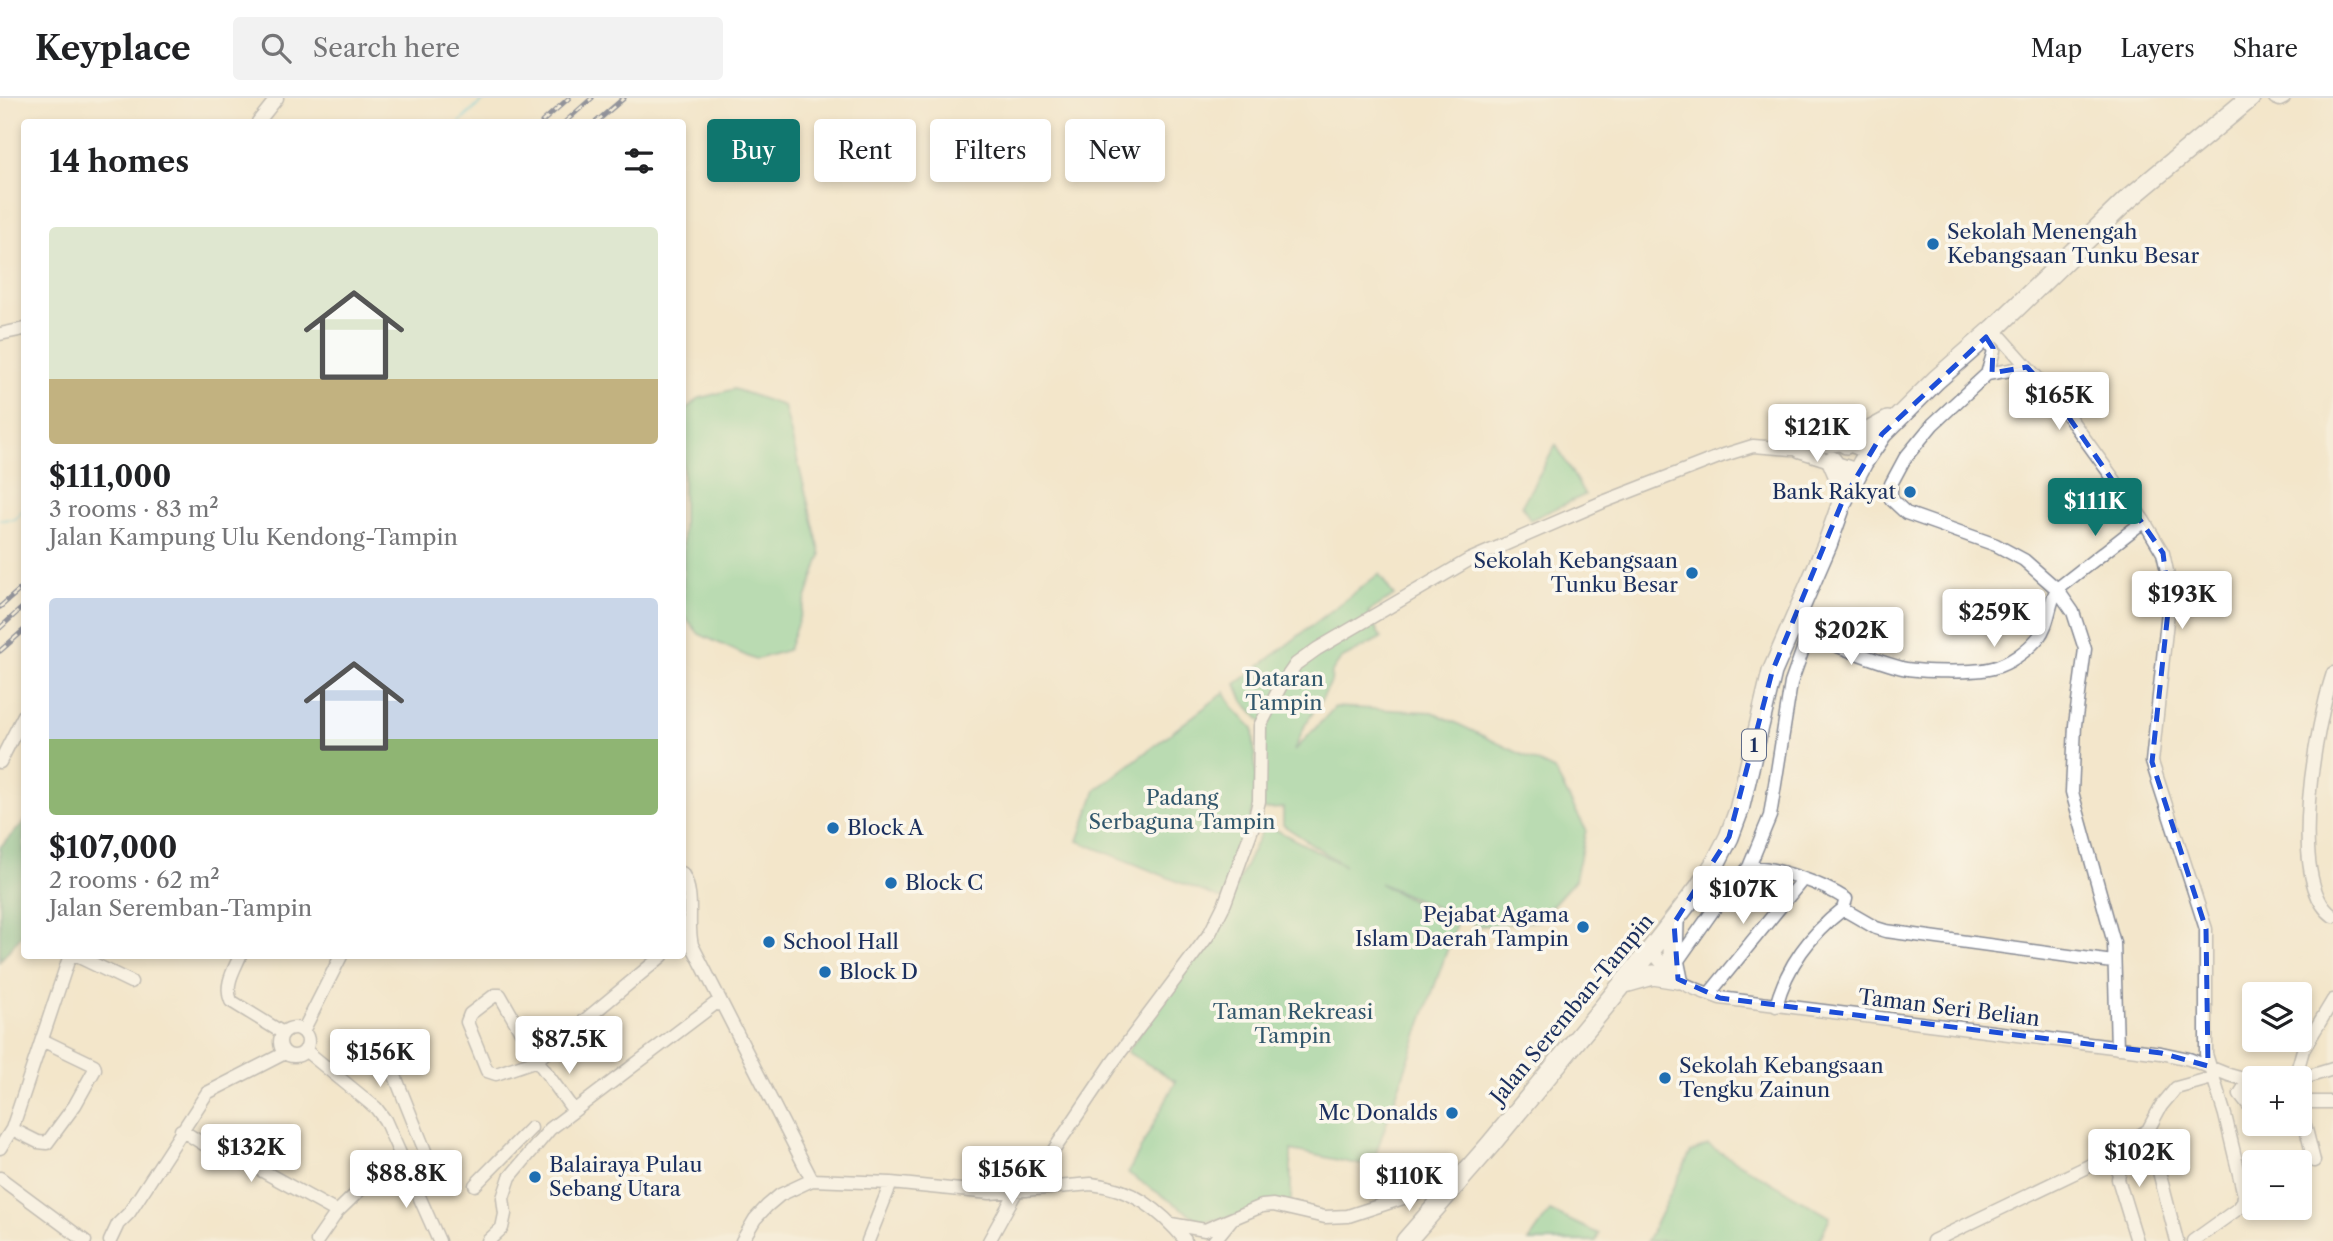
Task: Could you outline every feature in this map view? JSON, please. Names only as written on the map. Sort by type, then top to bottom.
[{"type":"highway","name":"Jalan Seremban-Tampin","points":[[1406,1241],[1624,984],[1698,890],[1729,837],[1739,810],[1772,672],[1799,631],[1843,500],[1858,470],[1882,434],[1903,411],[1990,333],[2126,201],[2250,98]]},
{"type":"highway","points":[[1846,444],[1903,411]]},
{"type":"highway","points":[[1832,461],[1841,482],[1843,500]]},
{"type":"highway","points":[[1624,984],[1673,972],[1674,923]]},
{"type":"street","points":[[260,119],[277,98]]},
{"type":"street","points":[[2275,98],[2284,98]]},
{"type":"street","points":[[0,334],[21,330]]},
{"type":"street","points":[[1990,333],[2027,367],[2056,399],[2144,521],[2163,553],[2168,576],[2169,602],[2152,762],[2206,929],[2206,1054],[2225,1115],[2244,1195],[2239,1208],[2193,1241]]},
{"type":"street","points":[[1990,333],[1994,351],[1987,374],[1933,424],[1905,458],[1891,484],[1891,499],[1906,513],[1996,545],[2024,560],[2057,589],[2073,612],[2085,649],[2075,725],[2072,792],[2114,943],[2117,1048]]},
{"type":"street","points":[[1987,374],[2027,367]]},
{"type":"street","points":[[989,1241],[1021,1191],[1210,933],[1218,918],[1252,829],[1259,801],[1260,726],[1280,687],[1296,664],[1469,560],[1603,502],[1724,455],[1753,446],[1792,449],[1846,444],[1869,453]]},
{"type":"street","points":[[1792,449],[1858,470]]},
{"type":"street","points":[[1673,972],[1714,909],[1749,867],[1770,816],[1799,631],[1904,668],[1935,671],[1993,668],[2020,655],[2039,637],[2049,617],[2057,589],[2144,521]]},
{"type":"street","points":[[2333,673],[2322,708],[2314,751],[2308,815],[2310,868],[2317,898],[2323,909],[2333,916]]},
{"type":"street","points":[[0,762],[21,721]]},
{"type":"street","points":[[1749,867],[1803,879],[1876,928],[1886,931],[2113,962]]},
{"type":"street","points":[[1709,994],[1803,879]]},
{"type":"street","points":[[686,885],[691,901],[686,935],[812,1180]]},
{"type":"street","points":[[1776,1006],[1793,961],[1819,928],[1844,904]]},
{"type":"street","name":"Taman Seri Belian","points":[[1648,955],[1709,994],[1720,998],[2189,1059],[2210,1072],[2242,1079]]},
{"type":"street","points":[[0,1148],[12,1129],[70,959]]},
{"type":"street","points":[[81,959],[131,982]]},
{"type":"street","points":[[239,959],[229,980],[228,993],[231,1001],[283,1033]]},
{"type":"street","points":[[303,1031],[339,959]]},
{"type":"street","points":[[574,1111],[537,1060],[500,995],[495,995],[470,1014],[467,1022],[486,1071],[496,1074],[537,1060],[658,959]]},
{"type":"street","points":[[488,1241],[502,1228],[505,1190],[510,1177],[550,1129],[720,1000]]},
{"type":"street","points":[[2300,1066],[2303,1050],[2333,1000]]},
{"type":"street","points":[[290,1028],[303,1031],[307,1038],[305,1050],[293,1056],[285,1052],[280,1041],[283,1033],[290,1028]]},
{"type":"street","points":[[12,1129],[38,1142],[47,1143],[75,1105],[95,1069],[94,1065],[43,1040]]},
{"type":"street","points":[[305,1050],[376,1108],[393,1135],[404,1166],[439,1241]]},
{"type":"street","points":[[110,1241],[118,1224],[129,1213],[206,1093],[285,1052]]},
{"type":"street","points":[[317,1241],[337,1212],[365,1185],[427,1156],[391,1066]]},
{"type":"street","points":[[2312,1075],[2333,1069]]},
{"type":"street","points":[[2137,1241],[2118,1179],[2120,1169],[2149,1134],[2161,1106],[2176,1088],[2210,1072]]},
{"type":"street","points":[[2312,1103],[2333,1102]]},
{"type":"street","points":[[2225,1115],[2242,1110]]},
{"type":"street","points":[[475,1185],[531,1128]]},
{"type":"street","points":[[181,1130],[205,1145],[230,1153],[337,1212]]},
{"type":"street","points":[[1933,1241],[2149,1134]]},
{"type":"street","points":[[2149,1134],[2177,1241]]},
{"type":"street","points":[[2308,1136],[2314,1161]]},
{"type":"street","points":[[490,1170],[505,1190]]},
{"type":"street","points":[[0,1178],[85,1241]]},
{"type":"street","points":[[742,1241],[755,1219],[767,1206],[780,1195],[812,1180],[891,1183],[990,1193],[1091,1184],[1108,1185],[1147,1204],[1171,1224],[1185,1241],[1188,1233],[1206,1235],[1262,1206],[1273,1205],[1325,1217],[1348,1216],[1460,1179]]},
{"type":"street","points":[[868,1241],[891,1183]]},
{"type":"street","points":[[990,1193],[996,1208],[996,1227]]},
{"type":"street","points":[[1171,1224],[1206,1235]]},
{"type":"highlighted area","points":[[1986,337],[1993,348],[1992,373],[2027,367],[2056,399],[2163,553],[2169,602],[2152,762],[2206,929],[2208,1066],[2161,1053],[1720,998],[1678,979],[1674,923],[1729,837],[1772,672],[1843,500],[1882,434]]},
{"type":"green space","points":[[734,389],[784,406],[821,555],[788,650],[755,660],[699,634],[686,618],[686,410],[697,399]]},
{"type":"green space","points":[[1556,445],[1585,495],[1530,520],[1522,505]]},
{"type":"green space","points":[[1379,574],[1394,596],[1368,612],[1381,638],[1341,659],[1332,672],[1331,682],[1305,725],[1294,751],[1335,707],[1433,712],[1554,770],[1586,830],[1575,880],[1538,921],[1479,926],[1379,883],[1456,925],[1371,1167],[1291,1150],[1291,1206],[1202,1222],[1128,1173],[1176,1081],[1127,1052],[1224,912],[1265,824],[1345,866],[1283,825],[1283,808],[1257,810],[1263,723],[1243,701],[1236,684]]},
{"type":"green space","name":"Padang Serbaguna Tampin","points":[[1225,692],[1234,709],[1253,728],[1256,775],[1254,807],[1223,900],[1078,841],[1096,790]]},
{"type":"green space","points":[[21,825],[21,936],[0,961],[0,847]]},
{"type":"green space","points":[[1708,1145],[1830,1217],[1819,1241],[1647,1241],[1691,1152]]},
{"type":"green space","points":[[1550,1211],[1599,1234],[1596,1241],[1529,1241]]},
{"type":"waterway","points":[[463,119],[486,98]]},
{"type":"waterway","points":[[0,520],[15,519],[21,512]]},
{"type":"railway","points":[[545,119],[569,98]]},
{"type":"railway","points":[[568,119],[592,98]]},
{"type":"railway","points":[[600,119],[624,98]]},
{"type":"railway","points":[[0,607],[21,589]]},
{"type":"railway","points":[[0,628],[21,609]]},
{"type":"railway","points":[[0,651],[21,633]]},
{"type":"place","name":"Sekolah Menengah Kebangsaan Tunku Besar","points":[[1933,244]]},
{"type":"place","name":"Bank Rakyat","points":[[1910,492]]},
{"type":"place","name":"Sekolah Kebangsaan Tunku Besar","points":[[1692,573]]},
{"type":"place","name":"Block A","points":[[833,828]]},
{"type":"place","name":"Block C","points":[[891,883]]},
{"type":"place","name":"Pejabat Agama Islam Daerah Tampin","points":[[1583,927]]},
{"type":"place","name":"School Hall","points":[[769,942]]},
{"type":"place","name":"Block D","points":[[825,972]]},
{"type":"place","name":"Sekolah Kebangsaan Tengku Zainun","points":[[1665,1078]]},
{"type":"place","name":"Mc Donalds","points":[[1452,1113]]},
{"type":"place","name":"Balairaya Pulau Sebang Utara","points":[[535,1177]]},
{"type":"park label","name":"Dataran Tampin","points":[[1284,691]]},
{"type":"park label","name":"Taman Rekreasi Tampin","points":[[1293,1024]]}]
